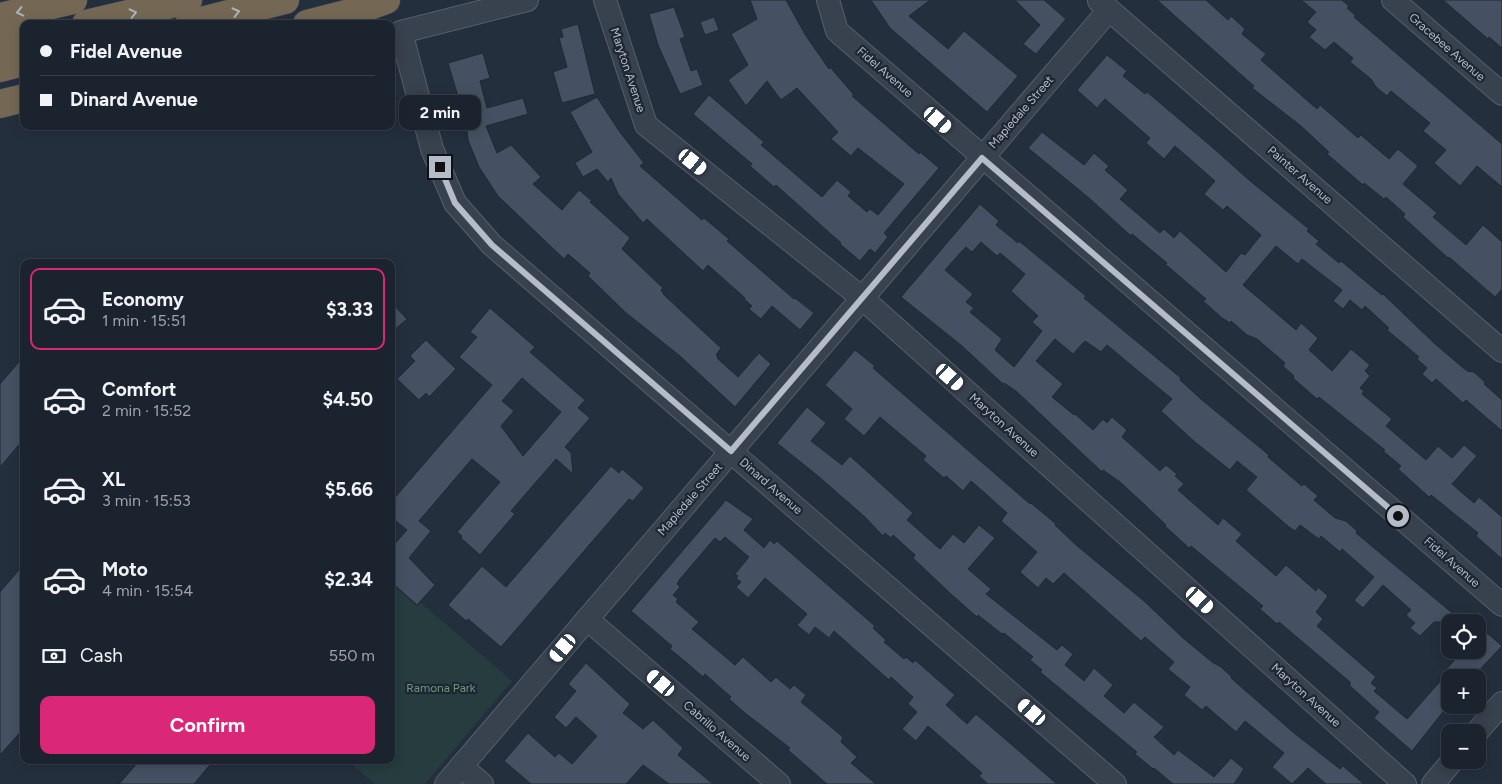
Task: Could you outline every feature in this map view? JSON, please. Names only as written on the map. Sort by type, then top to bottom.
[{"type":"highway","points":[[0,17],[73,0]]},
{"type":"highway","points":[[103,20],[188,0]]},
{"type":"highway","points":[[205,20],[285,0]]},
{"type":"highway","points":[[323,20],[354,12],[386,0]]},
{"type":"highway","points":[[0,44],[20,39]]},
{"type":"highway","points":[[0,68],[20,63]]},
{"type":"highway","points":[[0,104],[20,99]]},
{"type":"street","name":"Dinard Avenue","points":[[526,0],[400,32],[432,149],[455,203],[492,245],[1115,784]]},
{"type":"street","name":"Maryton Avenue","points":[[605,0],[646,126],[862,298],[1405,784]]},
{"type":"street","name":"Fidel Avenue","points":[[828,0],[837,31],[1502,605]]},
{"type":"street","name":"Gracebee Avenue","points":[[1393,0],[1502,94]]},
{"type":"street","name":"Mapledale Street","points":[[446,784],[982,158],[1104,5]]},
{"type":"street","name":"Painter Avenue","points":[[1104,5],[1502,351]]},
{"type":"street","name":"Cabrillo Avenue","points":[[587,619],[779,784]]},
{"type":"street","points":[[1484,724],[1502,703]]},
{"type":"street","points":[[461,766],[482,784]]},
{"type":"street","points":[[1432,784],[1445,769]]},
{"type":"green space","name":"Ramona Park","points":[[395,587],[417,606],[421,603],[512,681],[425,784],[375,784],[352,764],[395,764]]},
{"type":"building","points":[[750,0],[786,0],[806,36],[829,69],[830,67],[854,95],[852,96],[919,154],[920,152],[939,168],[884,233],[888,237],[875,253],[870,249],[860,261],[776,185],[774,187],[750,166],[752,164],[693,114],[709,95],[764,142],[761,145],[822,197],[837,180],[851,192],[848,196],[867,212],[870,209],[878,215],[904,184],[858,148],[851,156],[831,139],[838,132],[797,88],[781,100],[767,81],[746,106],[728,80],[748,65],[731,34],[757,19]]},
{"type":"building","points":[[871,0],[930,0],[909,16],[948,49],[964,31],[1018,76],[987,112],[890,28]]},
{"type":"building","points":[[1015,0],[1044,0],[1066,19],[1036,54],[1023,44],[1040,25]]},
{"type":"building","points":[[1157,0],[1206,0],[1228,20],[1231,16],[1245,29],[1242,34],[1266,54],[1261,60],[1317,109],[1320,105],[1358,138],[1361,135],[1389,159],[1398,149],[1418,166],[1403,184],[1437,213],[1433,217],[1466,245],[1483,225],[1502,242],[1502,289],[1495,297],[1448,258],[1403,217],[1405,214],[1386,197],[1384,199],[1364,183],[1363,185],[1327,154],[1329,152],[1301,126],[1252,88],[1254,86]]},
{"type":"building","points":[[1301,0],[1342,0],[1349,6],[1347,8],[1356,16],[1354,17],[1502,144],[1502,187],[1477,166],[1460,186],[1434,163],[1446,150],[1423,131],[1430,123],[1391,91],[1387,96],[1376,87],[1371,79],[1350,62],[1353,58],[1334,42],[1325,50],[1309,37],[1316,30],[1307,22],[1316,12]]},
{"type":"building","points":[[1443,0],[1502,0],[1502,48],[1489,37],[1488,39]]},
{"type":"building","points":[[674,7],[685,37],[680,39],[691,71],[697,69],[703,85],[680,94],[658,45],[649,14]]},
{"type":"building","points":[[714,17],[719,30],[705,35],[700,22]]},
{"type":"building","points":[[578,24],[595,94],[562,103],[553,72],[567,67],[559,38],[563,37],[561,29]]},
{"type":"building","points":[[483,53],[490,78],[480,81],[487,108],[523,98],[528,114],[486,126],[497,153],[511,145],[541,177],[533,184],[562,210],[579,190],[592,201],[590,202],[630,238],[622,249],[663,288],[661,290],[664,295],[721,348],[716,355],[717,358],[738,377],[759,353],[771,364],[735,407],[680,356],[625,312],[588,276],[590,273],[568,254],[564,259],[498,196],[479,167],[468,140],[466,123],[448,63]]},
{"type":"building","points":[[1107,55],[1127,71],[1123,76],[1145,94],[1147,92],[1309,229],[1307,231],[1319,241],[1316,244],[1383,294],[1435,344],[1467,371],[1474,372],[1502,400],[1502,431],[1466,400],[1463,403],[1436,379],[1432,383],[1422,374],[1427,368],[1417,359],[1419,357],[1387,330],[1389,328],[1365,306],[1362,310],[1350,300],[1343,309],[1333,301],[1342,290],[1302,259],[1298,264],[1276,246],[1243,285],[1296,330],[1301,323],[1318,338],[1309,350],[1332,371],[1351,349],[1370,365],[1365,371],[1370,376],[1360,388],[1364,391],[1362,394],[1392,419],[1386,426],[1426,460],[1438,446],[1452,458],[1464,445],[1477,456],[1452,484],[1474,503],[1479,497],[1502,517],[1502,559],[1476,536],[1478,533],[1431,495],[1429,497],[1398,469],[1401,466],[1383,451],[1385,450],[1319,397],[1317,399],[1293,378],[1294,376],[1283,366],[1285,363],[1257,339],[1247,335],[1231,321],[1230,323],[1222,318],[1203,301],[1206,299],[1165,264],[1167,263],[1132,234],[1131,236],[1089,198],[1028,148],[1042,132],[1084,165],[1094,153],[1109,166],[1105,170],[1128,190],[1120,199],[1160,233],[1164,229],[1174,238],[1180,231],[1226,272],[1241,253],[1245,255],[1261,235],[1227,206],[1223,210],[1204,194],[1215,181],[1175,146],[1164,159],[1146,143],[1150,138],[1105,99],[1097,108],[1077,90]]},
{"type":"building","points":[[597,97],[619,131],[644,163],[640,166],[702,220],[704,218],[729,239],[727,241],[794,299],[814,313],[800,330],[772,306],[761,319],[749,309],[752,306],[745,298],[708,265],[703,271],[647,219],[643,223],[618,194],[611,178],[608,182],[597,169],[583,177],[575,163],[592,152],[570,112]]},
{"type":"building","points":[[980,204],[999,221],[996,225],[1018,243],[1019,241],[1086,296],[1084,298],[1181,378],[1180,380],[1202,400],[1269,455],[1268,457],[1302,486],[1304,484],[1318,496],[1314,500],[1335,518],[1346,521],[1357,531],[1356,533],[1453,614],[1441,614],[1441,622],[1434,622],[1420,636],[1410,628],[1415,623],[1406,615],[1411,610],[1383,585],[1363,608],[1354,600],[1374,577],[1342,549],[1340,552],[1321,536],[1319,539],[1300,525],[1295,531],[1289,527],[1246,490],[1257,477],[1237,461],[1230,470],[1195,442],[1161,411],[1172,399],[1107,345],[1101,352],[1085,341],[1073,354],[1055,339],[1036,361],[1063,384],[1052,397],[1074,415],[1093,430],[1103,419],[1107,423],[1112,417],[1127,430],[1122,437],[1160,471],[1166,465],[1177,474],[1175,476],[1184,484],[1178,490],[1218,525],[1223,518],[1242,534],[1236,541],[1276,576],[1286,565],[1316,591],[1318,587],[1328,596],[1316,612],[1323,619],[1317,626],[1376,677],[1371,683],[1377,688],[1374,691],[1407,719],[1441,680],[1441,714],[1412,751],[1374,718],[1379,712],[1350,686],[1350,682],[1279,622],[1277,624],[1260,609],[1263,606],[1191,546],[1189,548],[1120,482],[1103,470],[1102,472],[1016,391],[1003,384],[962,346],[901,297]],"holes":[[[981,242],[997,256],[1000,253],[1025,274],[1011,291],[1038,316],[1032,322],[1042,331],[1014,367],[995,350],[1002,339],[970,312],[974,308],[966,302],[973,294],[945,270],[966,247],[972,252]]]},
{"type":"building","points":[[395,306],[407,319],[395,330]]},
{"type":"building","points":[[490,308],[535,347],[530,352],[585,400],[578,408],[590,418],[565,447],[571,453],[573,474],[556,459],[511,511],[515,514],[480,555],[457,532],[500,482],[472,459],[419,521],[431,531],[409,558],[435,585],[417,605],[395,586],[395,544],[407,530],[395,520],[395,497],[492,385],[459,357],[477,337],[470,332]],"holes":[[[522,378],[561,412],[523,456],[501,426],[514,411],[502,401]]]},
{"type":"building","points":[[426,340],[456,369],[429,397],[426,393],[419,400],[397,379],[415,361],[410,356]]},
{"type":"building","points":[[855,350],[875,366],[873,368],[1030,504],[1056,524],[1076,545],[1144,601],[1183,638],[1221,667],[1294,733],[1340,769],[1343,766],[1364,784],[1326,784],[1308,768],[1292,784],[1272,767],[1284,753],[1245,721],[1236,732],[1206,706],[1202,710],[1184,695],[1190,687],[1168,669],[1174,662],[1145,637],[1141,641],[1064,573],[1053,584],[1046,578],[1038,588],[1020,572],[1037,552],[1001,521],[1007,513],[986,494],[971,481],[963,491],[946,476],[944,478],[923,460],[926,456],[880,417],[864,436],[844,419],[852,409],[825,385]]},
{"type":"building","points":[[20,361],[20,444],[0,467],[0,384]]},
{"type":"building","points":[[807,407],[826,423],[811,441],[842,465],[850,456],[913,513],[907,520],[940,549],[953,534],[964,543],[979,525],[995,538],[968,569],[991,589],[986,594],[1057,650],[1062,645],[1073,654],[1065,665],[1084,681],[1094,668],[1113,685],[1104,696],[1124,713],[1134,702],[1164,727],[1154,737],[1174,755],[1178,750],[1214,777],[1231,758],[1244,769],[1234,784],[1173,784],[1135,754],[1137,752],[1040,672],[1042,670],[1030,660],[1033,657],[1004,633],[1002,634],[978,615],[977,617],[952,595],[913,558],[915,555],[893,535],[891,538],[885,533],[883,536],[865,517],[777,443]]},
{"type":"building","points":[[611,466],[619,473],[622,469],[644,488],[633,501],[629,499],[501,647],[448,605],[482,566],[506,587]]},
{"type":"building","points":[[726,500],[753,519],[744,530],[764,548],[770,540],[774,544],[777,541],[875,626],[873,628],[886,640],[884,642],[904,659],[906,657],[913,663],[915,660],[955,695],[946,705],[967,724],[976,714],[1057,784],[988,784],[979,776],[982,773],[928,726],[916,741],[902,729],[917,712],[908,704],[913,697],[891,677],[889,680],[834,631],[829,638],[815,627],[809,635],[797,625],[807,614],[765,578],[748,598],[736,587],[741,582],[736,578],[738,576],[735,574],[749,557],[725,537],[720,542],[715,538],[680,579],[677,584],[680,587],[673,595],[678,599],[676,602],[699,622],[692,629],[735,665],[743,657],[771,682],[776,677],[790,689],[794,685],[806,695],[801,702],[843,737],[841,742],[857,757],[851,763],[876,784],[827,784],[788,750],[790,748],[729,699],[731,697],[705,674],[703,677],[670,649],[672,646],[631,611]]},
{"type":"building","points":[[20,569],[20,732],[0,755],[0,592]]},
{"type":"building","points":[[1486,632],[1502,646],[1480,669],[1447,669],[1455,659],[1486,659]]},
{"type":"building","points":[[586,663],[630,704],[623,713],[643,729],[653,720],[683,748],[678,755],[713,784],[669,784],[643,765],[626,784],[531,784],[504,761],[528,733],[555,757],[559,753],[572,764],[597,736],[576,717],[566,728],[554,717],[576,691],[568,684]]},
{"type":"building","points":[[136,764],[211,764],[194,784],[119,784]]},
{"type":"route","points":[[440,167],[455,203],[492,245],[731,451],[982,158],[1398,516]]}]
